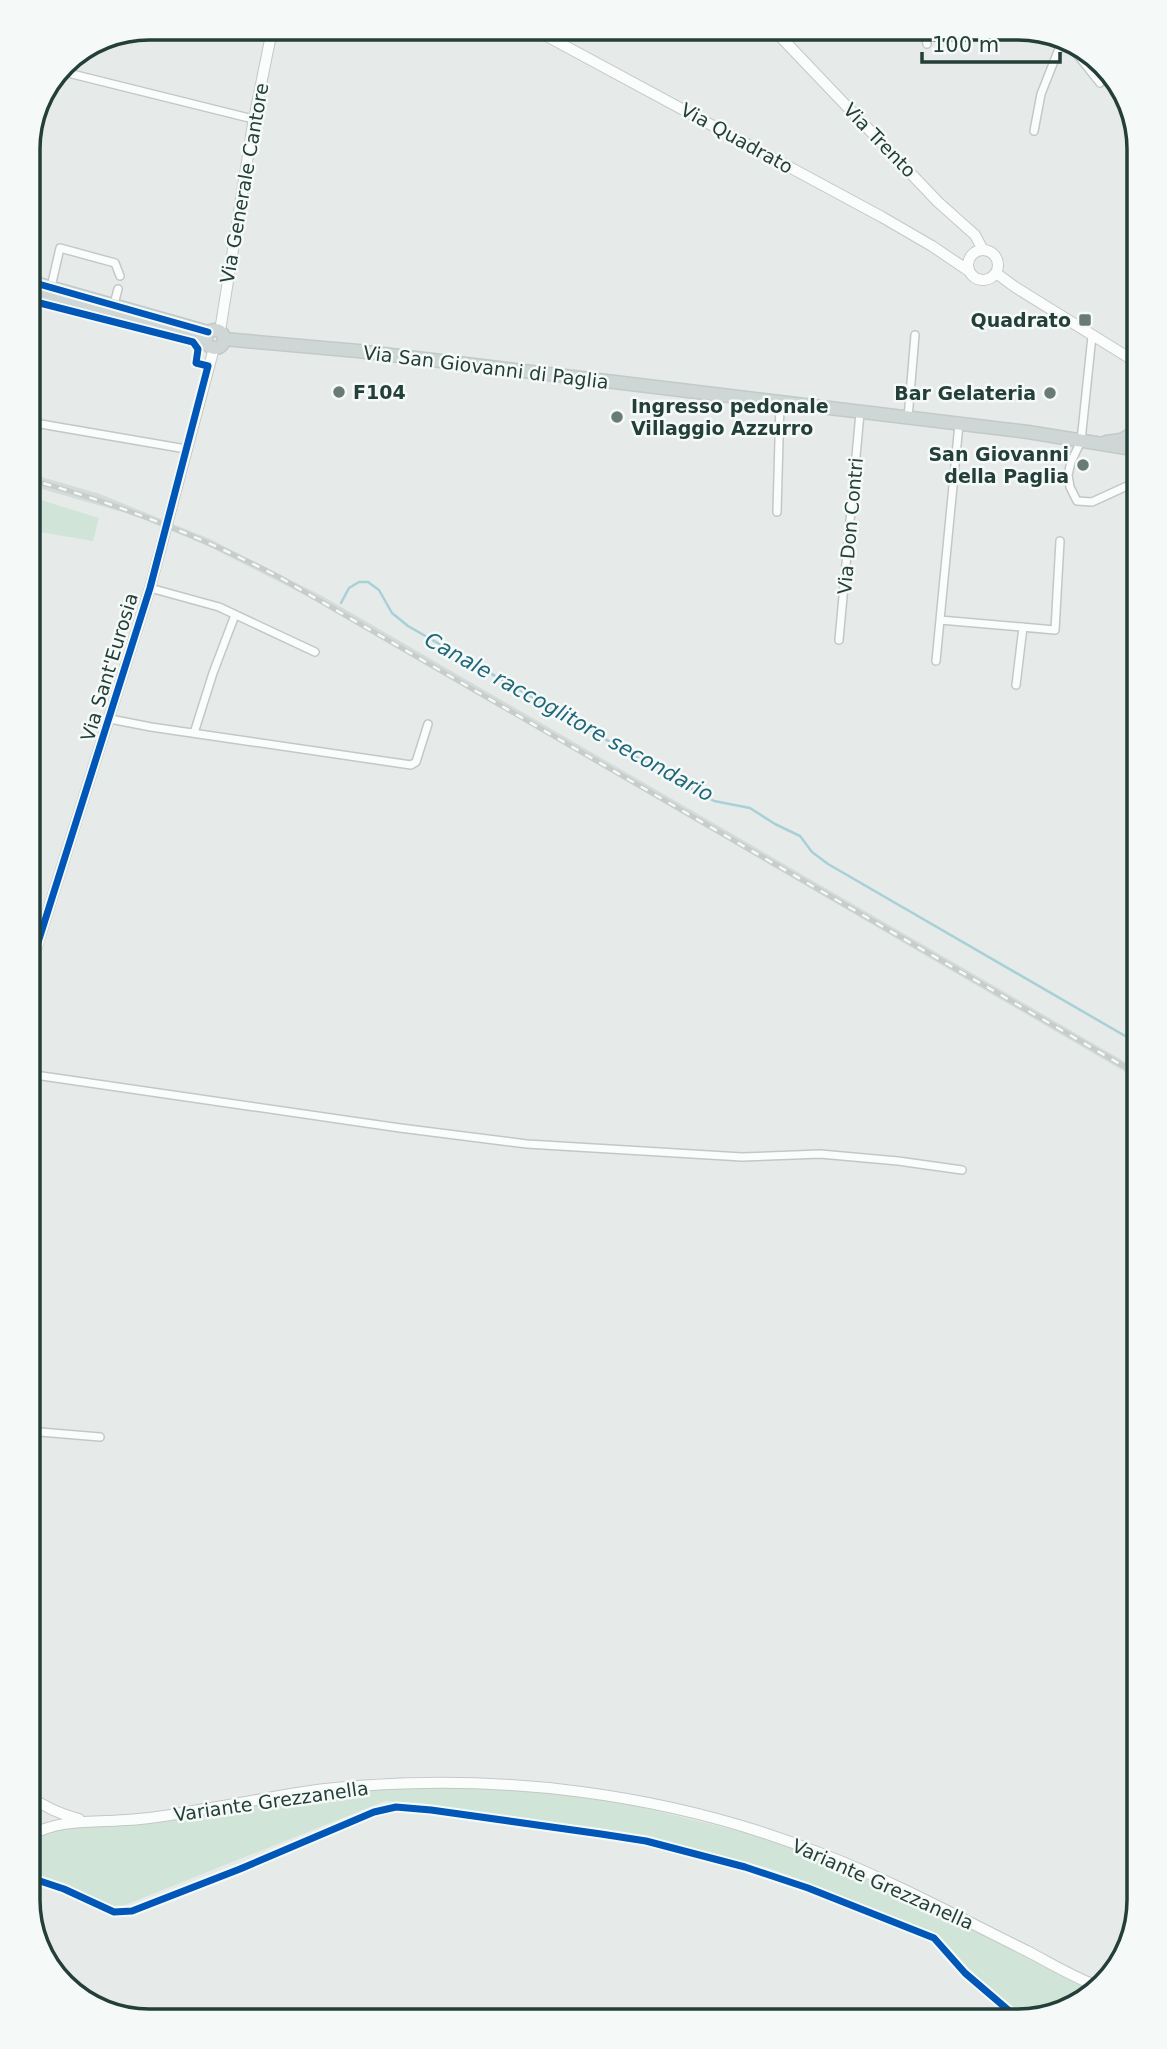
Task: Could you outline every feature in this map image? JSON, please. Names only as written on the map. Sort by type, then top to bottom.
[{"type":"main road","points":[[40,284],[114,304],[214,338]]},
{"type":"main road","points":[[40,297],[214,338]]},
{"type":"main road","name":"Via San Giovanni di Paglia","points":[[214,338],[358,351],[959,424],[1127,448]]},
{"type":"main road","points":[[1099,443],[1127,437]]},
{"type":"street","name":"Via Generale Cantore","points":[[214,338],[253,119],[270,40]]},
{"type":"street","name":"Via Quadrato","points":[[554,40],[932,246],[969,271]]},
{"type":"street","name":"Via Trento","points":[[784,40],[938,202],[975,235],[983,250]]},
{"type":"street","points":[[926,40],[927,44]]},
{"type":"street","points":[[1034,131],[1041,94],[1059,48]]},
{"type":"street","points":[[1084,63],[1100,83]]},
{"type":"street","points":[[71,74],[253,119]]},
{"type":"street","name":"Via Quadrato","points":[[932,246],[970,258]]},
{"type":"street","points":[[51,287],[61,248],[115,263],[120,276]]},
{"type":"street","points":[[983,250],[993,253],[998,268],[993,276],[985,280],[975,278],[969,271],[970,258],[975,252],[983,250]]},
{"type":"street","points":[[996,272],[1015,287],[1127,356]]},
{"type":"street","points":[[114,304],[118,289]]},
{"type":"street","points":[[908,418],[915,335]]},
{"type":"street","points":[[1092,336],[1081,441],[1068,475],[1070,487],[1077,501],[1092,502],[1127,486]]},
{"type":"street","name":"Via Sant'Eurosia","points":[[40,937],[150,588],[214,338]]},
{"type":"street","points":[[1119,352],[1127,359]]},
{"type":"street","points":[[777,512],[780,403]]},
{"type":"street","name":"Via Don Contri","points":[[839,640],[860,412]]},
{"type":"street","points":[[40,424],[186,449]]},
{"type":"street","points":[[936,661],[959,424]]},
{"type":"street","points":[[940,620],[1055,631],[1060,541]]},
{"type":"street","points":[[150,588],[219,607],[315,652]]},
{"type":"street","points":[[194,733],[235,615]]},
{"type":"street","points":[[1016,685],[1023,628]]},
{"type":"street","points":[[110,719],[411,765],[416,762],[428,724]]},
{"type":"street","points":[[40,1076],[527,1144],[742,1157],[820,1154],[962,1170]]},
{"type":"street","points":[[40,1432],[100,1437]]},
{"type":"street","name":"Variante Grezzanella","points":[[40,1831],[82,1820],[126,1820],[324,1790],[394,1784],[529,1786],[611,1796],[692,1813],[766,1833],[825,1855],[881,1879],[1089,1983]]},
{"type":"street","name":"Variante Grezzanella","points":[[40,1805],[61,1815],[82,1820]]},
{"type":"shaded area","points":[[40,476],[100,494],[210,539],[324,597],[1127,1063],[1127,1073],[321,603],[208,546],[136,516],[40,488]]},
{"type":"green space","points":[[40,500],[99,518],[93,541],[40,532]]},
{"type":"green space","points":[[464,1786],[549,1792],[621,1802],[774,1840],[917,1901],[1083,1987],[1066,1998],[1046,2005],[1014,2009],[978,1981],[931,1931],[771,1869],[650,1836],[420,1803],[385,1801],[125,1905],[113,1906],[40,1877],[40,1834],[59,1826],[382,1788]]},
{"type":"waterway","name":"Canale raccoglitore secondario","points":[[341,603],[349,588],[359,582],[368,582],[379,590],[392,613],[408,626],[714,801],[750,808],[800,836],[812,852],[828,864],[1127,1037]]},
{"type":"railway","points":[[40,483],[156,521],[279,577],[1127,1068]]},
{"type":"cycle path","points":[[40,284],[208,332]]},
{"type":"cycle path","points":[[40,303],[193,342],[198,349],[196,363],[208,366],[150,588],[40,936]]},
{"type":"cycle path","points":[[40,1881],[114,1912],[132,1911],[374,1812],[396,1807],[431,1810],[646,1841],[745,1867],[808,1888],[934,1938],[965,1973],[1007,2009]]},
{"type":"place","name":"Quadrato","points":[[1085,320]]},
{"type":"place","name":"F104","points":[[339,392]]},
{"type":"place","name":"Bar Gelateria","points":[[1050,393]]},
{"type":"place","name":"Ingresso pedonale Villaggio Azzurro","points":[[617,417]]},
{"type":"place","name":"San Giovanni della Paglia","points":[[1083,465]]}]
